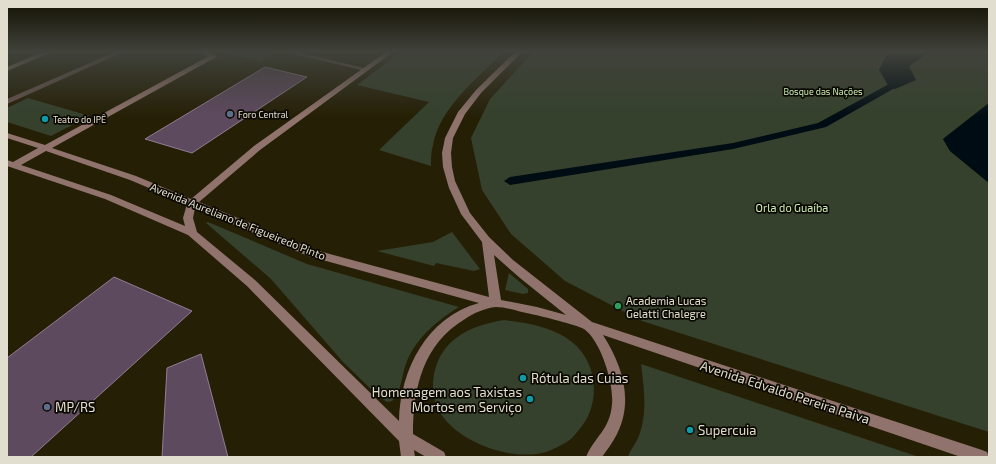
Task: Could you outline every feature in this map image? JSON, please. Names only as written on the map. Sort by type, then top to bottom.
[{"type":"main road","points":[[10,164],[46,148],[183,74]]},
{"type":"main road","points":[[192,233],[188,218],[192,203],[258,148],[360,74]]},
{"type":"main road","name":"Avenida Edvaldo Pereira Paiva","points":[[498,74],[473,99],[459,117],[449,139],[447,155],[449,180],[462,208],[487,242],[509,263],[589,326],[609,354],[618,383],[619,409],[612,430],[593,457]]},
{"type":"main road","name":"Avenida Aureliano de Figueiredo Pinto","points":[[7,135],[133,178],[312,253],[496,302],[537,311],[589,326]]},
{"type":"main road","points":[[10,164],[108,197],[192,233],[251,284],[405,437],[439,457]]},
{"type":"main road","name":"Avenida Edvaldo Pereira Paiva","points":[[487,242],[496,302]]},
{"type":"main road","points":[[408,457],[405,437],[411,383],[417,363],[429,343],[447,324],[464,314],[496,302]]},
{"type":"main road","name":"Avenida Edvaldo Pereira Paiva","points":[[589,326],[982,457]]},
{"type":"street","points":[[7,102],[71,74]]},
{"type":"green space","points":[[372,74],[481,74],[461,94],[443,118],[437,131],[431,153],[431,166],[379,150],[429,102],[357,85]]},
{"type":"green space","name":"Orla do Guaíba","points":[[513,74],[989,74],[989,103],[943,139],[950,151],[989,183],[989,432],[642,321],[565,281],[511,234],[482,190],[471,138],[490,99]]},
{"type":"green space","name":"Teatro do IPÊ","points":[[28,98],[90,116],[51,136],[7,122],[7,108]]},
{"type":"green space","points":[[208,222],[307,264],[459,307],[436,323],[416,344],[407,361],[396,397],[392,401],[387,402],[377,395],[343,362],[271,279],[206,223]]},
{"type":"green space","points":[[452,232],[480,269],[474,271],[436,263],[434,266],[377,251],[433,242]]},
{"type":"green space","points":[[509,273],[528,289],[528,293],[523,294],[505,290]]},
{"type":"green space","points":[[504,320],[540,326],[565,337],[581,351],[588,361],[592,373],[594,385],[593,398],[591,410],[585,421],[569,441],[546,452],[517,454],[502,452],[486,447],[458,432],[447,422],[436,404],[433,382],[436,368],[447,346],[466,331],[478,326]]},
{"type":"green space","points":[[641,364],[919,457],[628,457],[638,438],[643,420],[644,401]]},
{"type":"shaded area","points":[[881,74],[913,74],[916,80],[895,89],[889,87]]},
{"type":"shaded area","points":[[989,103],[989,183],[950,151],[943,139]]},
{"type":"building","points":[[254,74],[293,74],[307,77],[192,153],[145,139]]},
{"type":"building","name":"MP/RS","points":[[114,277],[192,311],[31,457],[7,457],[7,358]]},
{"type":"building","points":[[201,354],[228,457],[162,457],[167,368]]},
{"type":"waterway","points":[[510,181],[733,146],[822,125],[889,87]]},
{"type":"place","name":"Foro Central","points":[[230,114]]},
{"type":"place","name":"Teatro do IPÊ","points":[[45,119]]},
{"type":"place","name":"Academia Lucas Gelatti Chalegre","points":[[618,306]]},
{"type":"place","name":"Rótula das Cuias","points":[[523,378]]},
{"type":"place","name":"Homenagem aos Taxistas Mortos em Serviço","points":[[530,399]]},
{"type":"place","name":"MP/RS","points":[[47,407]]},
{"type":"place","name":"Supercuia","points":[[690,430]]},
{"type":"park label","name":"Bosque das Nações","points":[[823,91]]}]
